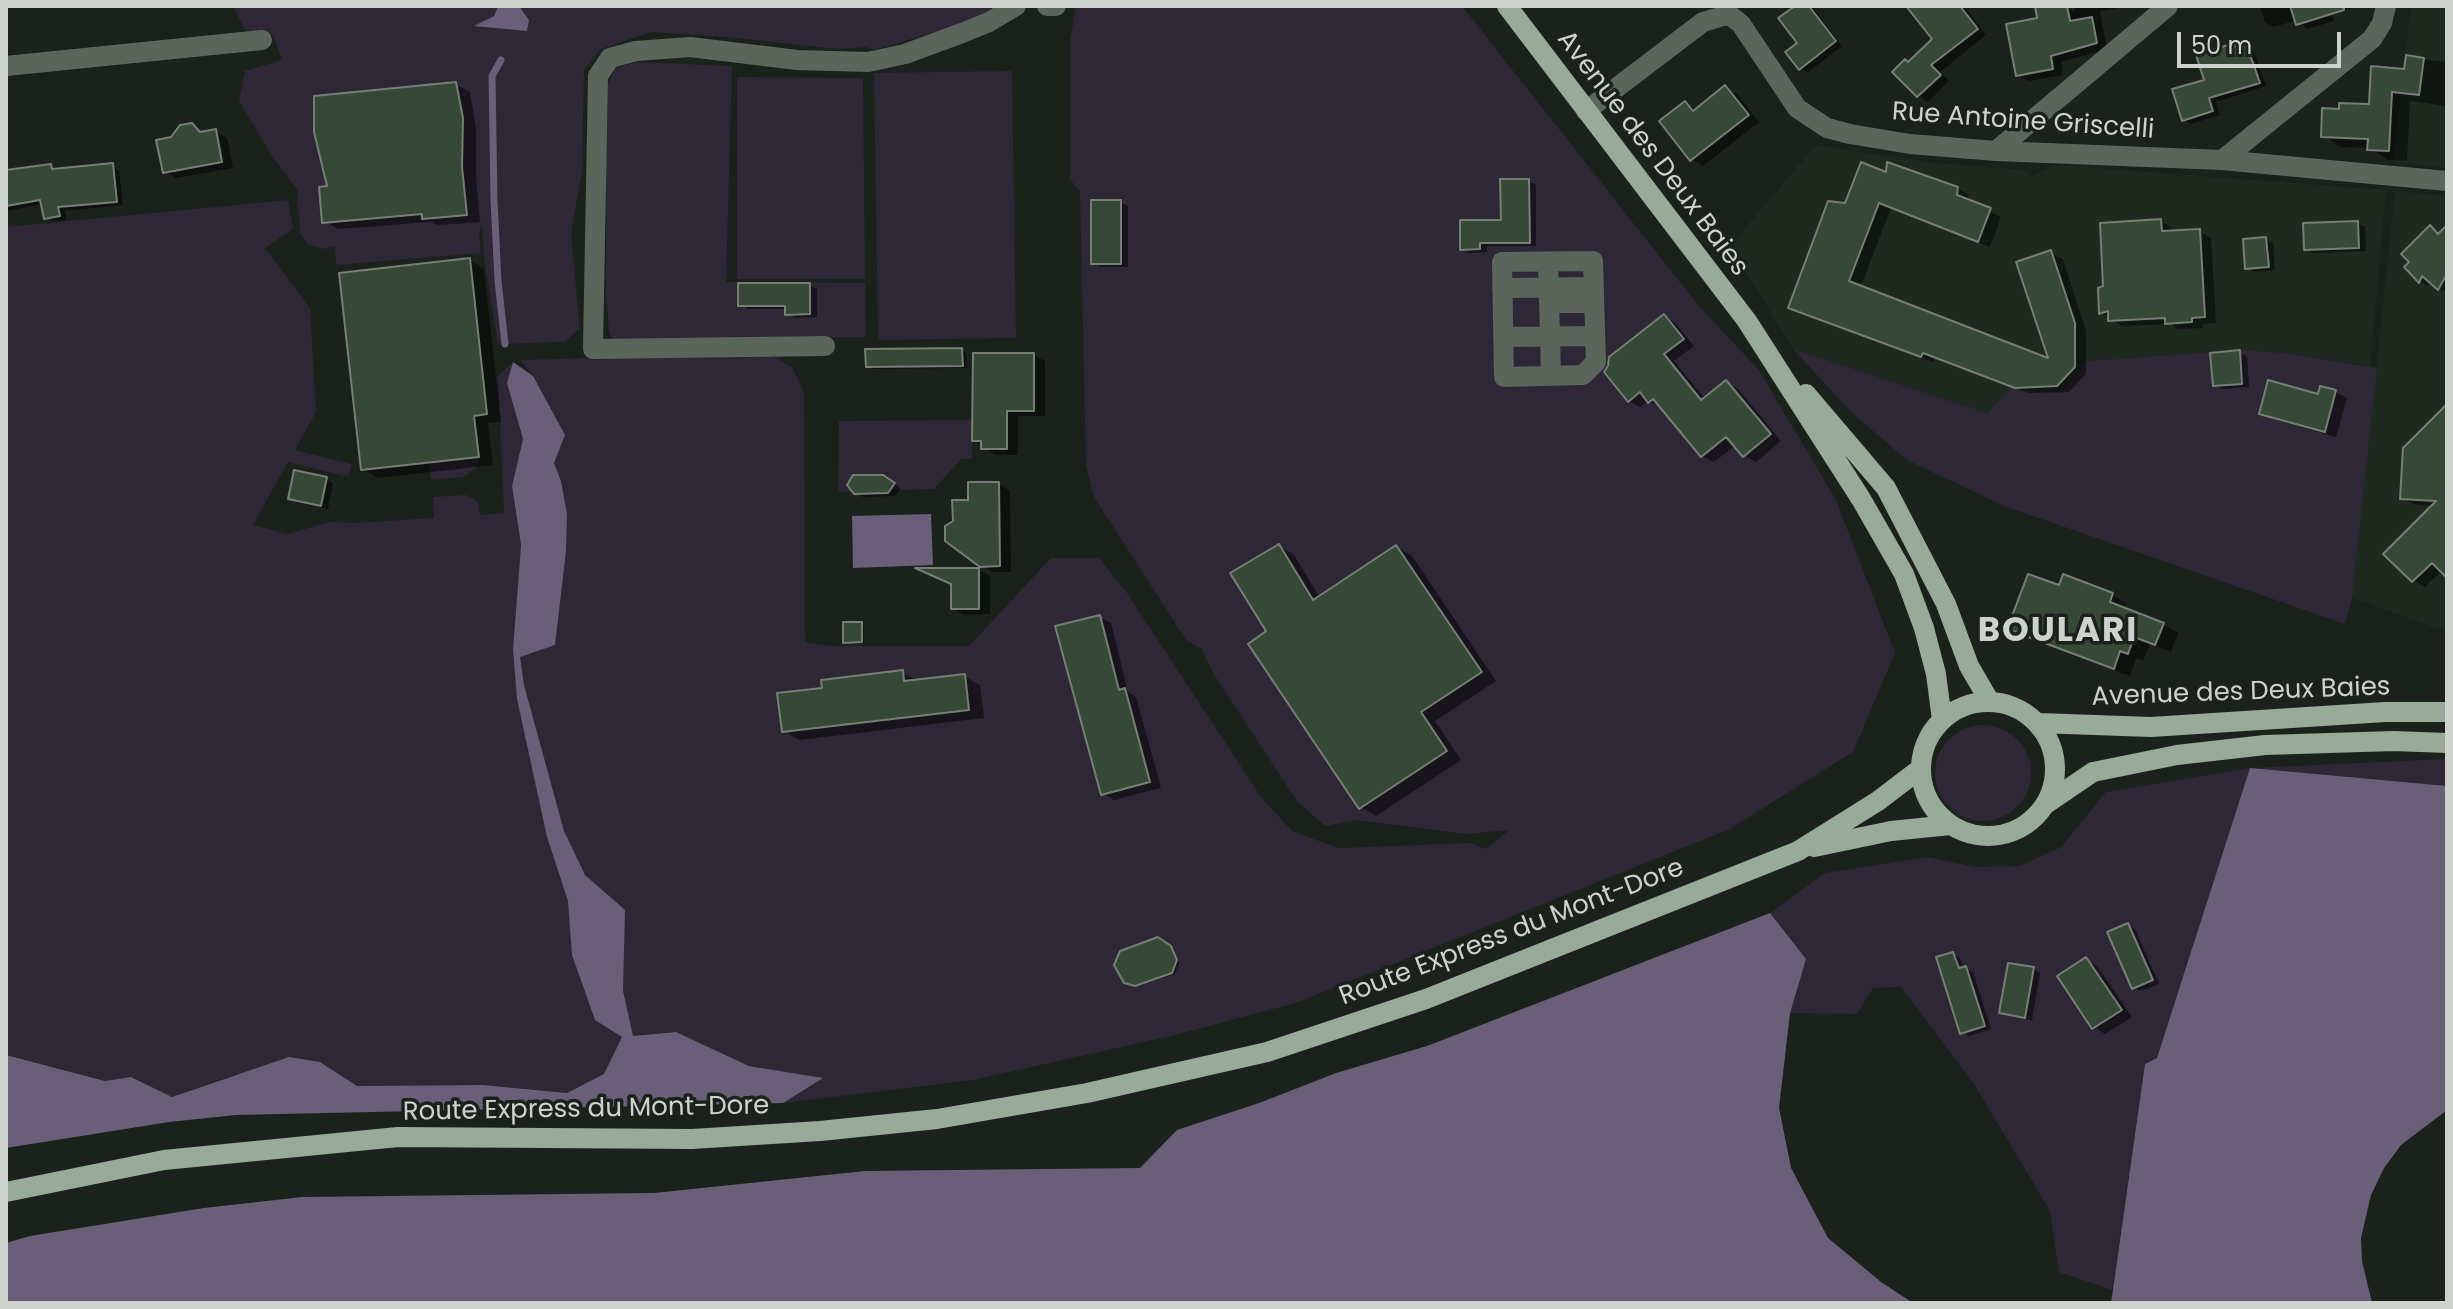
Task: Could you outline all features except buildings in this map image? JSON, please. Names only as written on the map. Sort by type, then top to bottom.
[{"type":"main road","name":"Avenue des Deux Baies","points":[[1507,6],[1755,333],[1886,488],[1946,604],[1969,666],[1990,702]]},
{"type":"main road","name":"Avenue des Deux Baies","points":[[1755,333],[1861,499],[1904,574],[1924,628],[1936,674],[1942,720]]},
{"type":"main road","points":[[1990,702],[2016,708],[2038,723],[2052,748],[2055,777],[2046,804],[2024,826],[2008,834],[1991,837],[1973,835],[1950,825],[1934,810],[1924,791],[1920,769],[1926,743],[1942,720],[1964,707],[1990,702]]},
{"type":"main road","name":"Avenue des Deux Baies","points":[[2038,723],[2151,727],[2385,712],[2447,712]]},
{"type":"main road","name":"Avenue des Deux Baies","points":[[2046,804],[2093,772],[2177,755],[2265,745],[2394,741],[2447,743]]},
{"type":"main road","name":"Route Express du Mont-Dore","points":[[1798,851],[1878,801],[1920,769]]},
{"type":"main road","name":"Route Express du Mont-Dore","points":[[6,1192],[164,1160],[398,1137],[692,1139],[820,1131],[1010,1108],[1267,1052],[1426,999],[1798,851],[1891,831],[1950,825]]},
{"type":"street","points":[[825,346],[593,349],[598,76],[610,58],[636,51],[690,47],[797,60],[868,62],[905,54],[989,22],[1016,6]]},
{"type":"street","points":[[1047,6],[1056,6]]},
{"type":"street","points":[[1996,151],[2168,6]]},
{"type":"street","points":[[2222,160],[2372,39],[2382,23],[2386,6]]},
{"type":"street","name":"Rue Antoine Griscelli","points":[[1586,111],[1711,17],[1731,16],[1741,24],[1797,108],[1827,128],[1910,144],[1996,151],[2222,160],[2447,181]]},
{"type":"street","points":[[6,66],[262,40]]},
{"type":"street","points":[[1593,261],[1596,362],[1583,375],[1504,377],[1502,288],[1502,262],[1593,261]]},
{"type":"street","points":[[1548,262],[1551,376]]},
{"type":"street","points":[[1502,288],[1549,295],[1594,295]]},
{"type":"street","points":[[1503,337],[1595,336]]},
{"type":"street","points":[[1522,377],[1549,337]]},
{"type":"shaded area","points":[[233,6],[994,6],[974,21],[873,50],[866,47],[837,49],[651,32],[601,49],[584,70],[582,171],[571,234],[580,328],[565,342],[498,344],[484,257],[482,221],[479,234],[481,253],[336,265],[335,246],[324,249],[307,244],[300,233],[297,189],[272,156],[239,101],[245,71],[282,60],[273,35],[245,30]]},
{"type":"shaded area","points":[[498,6],[519,6],[529,20],[527,31],[474,26],[494,16]]},
{"type":"shaded area","points":[[1076,6],[1462,6],[1698,305],[1759,370],[1836,500],[1895,653],[1853,752],[1728,830],[1296,1003],[1175,1035],[973,1080],[783,1103],[821,1078],[749,1066],[676,1032],[622,1037],[604,1074],[567,1093],[483,1085],[357,1086],[320,1062],[230,1076],[172,1097],[131,1077],[106,1081],[6,1055],[6,227],[288,200],[293,229],[265,248],[310,308],[316,412],[295,450],[352,464],[348,477],[288,462],[253,525],[288,534],[329,522],[434,518],[433,497],[467,495],[478,502],[480,515],[504,513],[498,376],[513,362],[508,387],[523,439],[512,486],[521,545],[513,649],[566,551],[567,514],[561,481],[533,376],[521,360],[766,353],[792,367],[804,393],[805,642],[830,646],[969,646],[1051,558],[1099,558],[1127,593],[1261,797],[1292,831],[1338,848],[1471,843],[1486,849],[1509,830],[1467,834],[1356,820],[1325,826],[1297,801],[1213,673],[1202,649],[1186,640],[1094,497],[1086,465],[1080,192],[1070,179],[1070,41]]},
{"type":"shaded area","points":[[2411,6],[2447,6],[2447,168],[2393,162]]},
{"type":"shaded area","points":[[637,62],[732,66],[726,282],[865,283],[866,337],[613,340],[609,332],[606,295],[606,88],[615,68]]},
{"type":"shaded area","points":[[1012,71],[1016,338],[878,340],[874,73]]},
{"type":"shaded area","points":[[737,77],[863,78],[865,279],[737,279]]},
{"type":"shaded area","points":[[1816,145],[1927,162],[2022,170],[2030,177],[2053,166],[2072,166],[2386,190],[2370,366],[2286,353],[2240,350],[2087,361],[2061,393],[2010,388],[1987,413],[1793,349],[1730,246]]},
{"type":"shaded area","points":[[2395,191],[2447,196],[2447,632],[2352,598]]},
{"type":"shaded area","points":[[1793,349],[1987,413],[2010,388],[2061,393],[2087,361],[2240,350],[2286,353],[2377,368],[2352,598],[2345,624],[2004,506],[1907,460],[1851,412]]},
{"type":"shaded area","points":[[513,362],[533,376],[565,435],[554,463],[567,514],[555,645],[520,657],[524,685],[564,831],[585,875],[625,910],[623,991],[633,1036],[676,1032],[749,1066],[823,1078],[783,1103],[236,1115],[169,1122],[6,1148],[6,1055],[105,1081],[131,1077],[172,1097],[289,1057],[320,1062],[357,1086],[483,1085],[567,1093],[604,1074],[622,1037],[595,1020],[572,955],[568,901],[547,837],[517,699],[513,649],[521,545],[512,486],[523,439],[507,383]]},
{"type":"shaded area","points":[[972,420],[972,459],[961,459],[934,489],[838,492],[839,421]]},
{"type":"shaded area","points":[[479,457],[477,467],[463,477],[431,480],[429,463]]},
{"type":"shaded area","points":[[931,514],[933,565],[853,568],[852,516]]},
{"type":"shaded area","points":[[1983,725],[2001,728],[2017,739],[2028,755],[2031,773],[2028,791],[2017,807],[2001,818],[1983,821],[1965,818],[1949,807],[1938,791],[1935,773],[1938,755],[1949,739],[1965,728]]},
{"type":"shaded area","points":[[2447,759],[2447,1050],[2156,1058],[2145,1064],[2112,1290],[2059,1272],[2050,1211],[1974,1084],[1901,987],[1873,988],[1857,1014],[1790,1013],[1779,1108],[1791,1168],[1828,1238],[1881,1282],[1913,1303],[865,1171],[1140,1168],[1177,1130],[1336,1073],[1427,1046],[1770,913],[1825,873],[1927,857],[1976,867],[2020,866],[2061,847],[2106,792],[2250,768]]},
{"type":"shaded area","points":[[2250,768],[2447,786],[2447,1110],[2401,1145],[2384,1168],[2371,1195],[2361,1238],[2362,1261],[2372,1303],[2111,1303],[2145,1064],[2157,1058]]},
{"type":"shaded area","points":[[1770,913],[1806,959],[1790,1013],[1779,1108],[1791,1168],[1828,1238],[1881,1282],[1913,1303],[6,1303],[6,1243],[30,1236],[204,1208],[302,1197],[654,1193],[865,1171],[1140,1168],[1177,1130],[1336,1073],[1427,1046]]},
{"type":"waterway","points":[[501,60],[492,76],[494,200],[505,344]]},
{"type":"district","name":"BOULARI","points":[[2058,632]]}]
